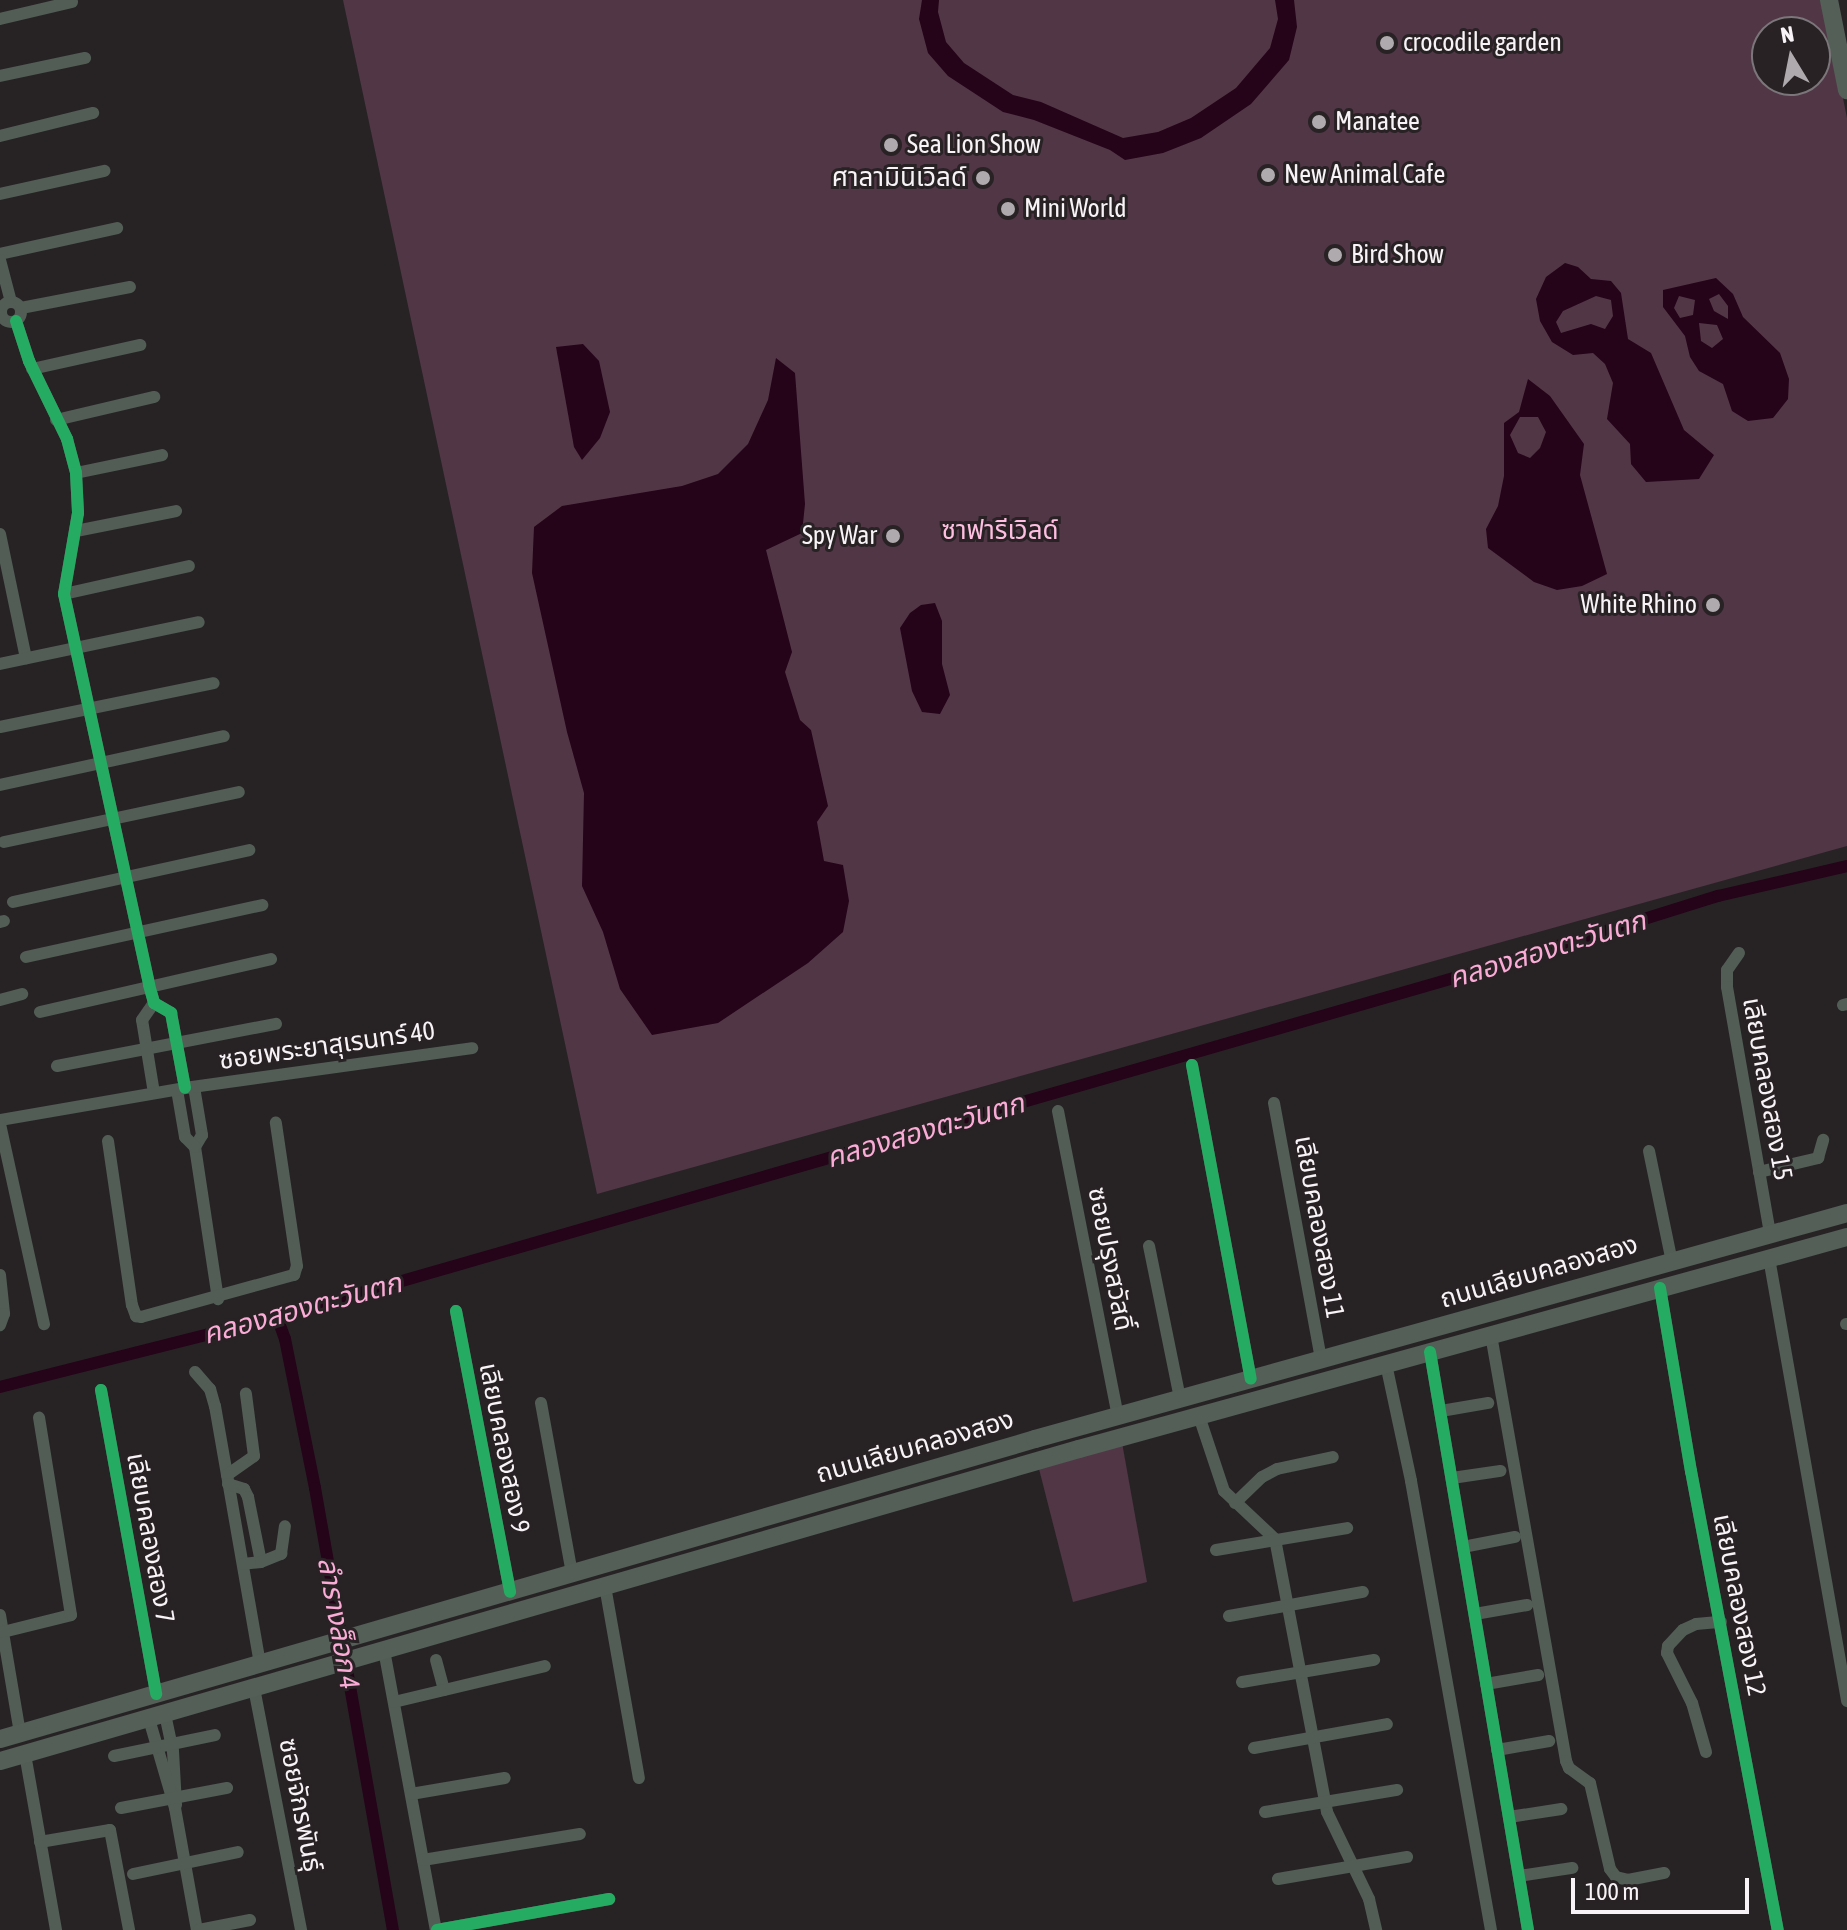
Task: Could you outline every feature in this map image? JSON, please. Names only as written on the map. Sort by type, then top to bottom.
[{"type":"main road","points":[[1829,0],[1847,90]]},
{"type":"main road","name":"ถนนเลียบคลองสอง","points":[[0,1739],[1180,1398],[1847,1213]]},
{"type":"main road","name":"ถนนเลียบคลองสอง","points":[[0,1761],[1199,1416],[1847,1237]]},
{"type":"main road","points":[[1732,1245],[1738,1267]]},
{"type":"street","points":[[0,19],[72,2]]},
{"type":"street","points":[[0,76],[85,58]]},
{"type":"street","points":[[0,136],[93,113]]},
{"type":"street","points":[[0,194],[104,171]]},
{"type":"street","points":[[16,321],[21,316],[0,257],[117,228]]},
{"type":"street","points":[[16,321],[5,320],[0,313],[3,305],[130,287]]},
{"type":"street","points":[[16,321],[32,369],[67,439],[76,473],[79,493],[76,531],[64,594],[149,985],[154,1003],[171,1013],[185,1088],[202,1135],[195,1147],[218,1299]]},
{"type":"street","points":[[32,369],[140,345]]},
{"type":"street","points":[[56,420],[154,397]]},
{"type":"street","points":[[76,473],[162,455]]},
{"type":"street","points":[[76,531],[176,511]]},
{"type":"street","points":[[0,534],[26,658]]},
{"type":"street","points":[[64,594],[189,566]]},
{"type":"street","points":[[0,605],[14,602]]},
{"type":"street","points":[[0,664],[199,622]]},
{"type":"street","points":[[0,727],[214,683]]},
{"type":"street","points":[[0,785],[224,736]]},
{"type":"street","points":[[4,842],[239,792]]},
{"type":"street","points":[[13,902],[249,850]]},
{"type":"street","points":[[26,957],[262,905]]},
{"type":"street","name":"เลียบคลองสอง 15","points":[[1739,953],[1727,970],[1727,987],[1770,1234]]},
{"type":"street","points":[[40,1012],[271,959]]},
{"type":"street","points":[[0,1000],[22,994]]},
{"type":"street","points":[[154,1003],[142,1020],[154,1093]]},
{"type":"street","points":[[57,1066],[276,1024]]},
{"type":"street","name":"ซอยพระยาสุเรนทร์ 40","points":[[0,1122],[185,1088],[472,1048]]},
{"type":"street","points":[[1192,1065],[1251,1379]]},
{"type":"street","name":"เลียบคลองสอง 11","points":[[1274,1103],[1321,1359]]},
{"type":"street","name":"ซอยปรุงสวัสดิ์","points":[[1058,1111],[1118,1416]]},
{"type":"street","points":[[0,1122],[44,1324]]},
{"type":"street","points":[[108,1141],[136,1316],[218,1299],[289,1278],[297,1270],[276,1123]]},
{"type":"street","points":[[1759,1172],[1818,1158],[1823,1140]]},
{"type":"street","points":[[1649,1151],[1672,1262]]},
{"type":"street","points":[[1149,1246],[1180,1398]]},
{"type":"street","points":[[1769,1258],[1847,1701]]},
{"type":"street","points":[[0,1275],[4,1314],[0,1325]]},
{"type":"street","name":"เลียบคลองสอง 12","points":[[1660,1288],[1778,1930]]},
{"type":"street","name":"เลียบคลองสอง 9","points":[[456,1311],[510,1592]]},
{"type":"street","points":[[1491,1335],[1566,1761],[1569,1768],[1590,1783],[1610,1869],[1616,1877],[1628,1880],[1664,1873]]},
{"type":"street","points":[[1430,1352],[1528,1930]]},
{"type":"street","points":[[1386,1364],[1411,1481],[1491,1930]]},
{"type":"street","points":[[195,1372],[210,1389],[260,1664]]},
{"type":"street","name":"เลียบคลองสอง 7","points":[[101,1390],[156,1694]]},
{"type":"street","points":[[228,1479],[254,1456],[246,1394]]},
{"type":"street","points":[[541,1403],[572,1574]]},
{"type":"street","points":[[1441,1411],[1488,1403]]},
{"type":"street","points":[[1199,1416],[1224,1491],[1275,1539],[1325,1802],[1369,1899],[1376,1930]]},
{"type":"street","points":[[3,1632],[71,1615],[39,1418]]},
{"type":"street","points":[[1235,1503],[1262,1477],[1277,1469],[1333,1457]]},
{"type":"street","points":[[1452,1478],[1500,1471]]},
{"type":"street","points":[[228,1479],[244,1489],[248,1497],[261,1562]]},
{"type":"street","points":[[243,1564],[261,1562],[281,1554],[285,1526]]},
{"type":"street","points":[[1216,1550],[1347,1528]]},
{"type":"street","points":[[1463,1547],[1515,1537]]},
{"type":"street","points":[[605,1586],[639,1778]]},
{"type":"street","points":[[1229,1616],[1363,1592]]},
{"type":"street","points":[[1475,1614],[1527,1605]]},
{"type":"street","points":[[0,1615],[20,1733]]},
{"type":"street","points":[[1706,1752],[1692,1703],[1667,1653],[1668,1646],[1683,1630],[1696,1624],[1721,1622]]},
{"type":"street","points":[[384,1650],[437,1930],[609,1899]]},
{"type":"street","points":[[436,1660],[444,1690]]},
{"type":"street","points":[[1242,1682],[1374,1660]]},
{"type":"street","points":[[394,1702],[545,1666]]},
{"type":"street","points":[[1486,1684],[1538,1675]]},
{"type":"street","name":"ซอยจักรพันธุ์","points":[[254,1688],[301,1930]]},
{"type":"street","points":[[157,1716],[172,1744],[174,1801],[198,1930],[250,1920]]},
{"type":"street","points":[[157,1716],[156,1747],[174,1801]]},
{"type":"street","points":[[1254,1748],[1387,1724]]},
{"type":"street","points":[[114,1756],[215,1735]]},
{"type":"street","points":[[1497,1750],[1549,1741]]},
{"type":"street","points":[[25,1754],[56,1930]]},
{"type":"street","points":[[411,1794],[505,1778]]},
{"type":"street","points":[[121,1808],[174,1801],[227,1788]]},
{"type":"street","points":[[1265,1812],[1397,1790]]},
{"type":"street","points":[[1509,1817],[1561,1809]]},
{"type":"street","points":[[40,1842],[110,1830],[129,1930]]},
{"type":"street","points":[[423,1860],[580,1834]]},
{"type":"street","points":[[133,1874],[238,1852]]},
{"type":"street","points":[[1278,1879],[1407,1857]]},
{"type":"street","points":[[1519,1876],[1572,1868]]},
{"type":"green space","name":"ซาฟารีเวิลด์","points":[[343,0],[1823,0],[1826,16],[1751,16],[1751,96],[1831,96],[1831,39],[1847,118],[1847,846],[597,1194]]},
{"type":"green space","points":[[1121,1437],[1147,1582],[1073,1602],[1037,1461]]},
{"type":"shaded area","points":[[922,0],[939,0],[938,12],[946,42],[964,63],[1013,95],[1041,102],[1123,138],[1158,132],[1191,118],[1236,88],[1270,48],[1278,19],[1275,0],[1294,0],[1297,27],[1289,60],[1251,104],[1201,138],[1163,153],[1125,160],[1110,150],[1034,120],[1003,112],[948,76],[928,53],[919,19]]},
{"type":"shaded area","points":[[1565,263],[1578,267],[1591,279],[1611,281],[1621,293],[1628,339],[1651,353],[1684,430],[1714,455],[1699,479],[1646,482],[1631,464],[1630,444],[1607,419],[1613,383],[1605,364],[1593,353],[1573,355],[1552,342],[1540,321],[1536,299],[1546,277]],"holes":[[[1596,296],[1611,300],[1613,316],[1605,329],[1591,324],[1561,333],[1556,322],[1563,311]]]},
{"type":"shaded area","points":[[1716,278],[1733,294],[1743,317],[1780,353],[1789,379],[1788,399],[1773,418],[1748,421],[1732,411],[1723,384],[1699,371],[1690,357],[1685,336],[1663,307],[1663,290]],"holes":[[[1719,294],[1728,306],[1728,319],[1714,311],[1709,299]],[[1679,296],[1695,300],[1693,315],[1680,318],[1674,308]],[[1699,323],[1717,325],[1723,339],[1712,348],[1701,341]]]},
{"type":"shaded area","points":[[583,344],[599,361],[610,412],[600,438],[582,460],[574,447],[556,347]]},
{"type":"shaded area","points":[[776,358],[795,373],[805,504],[802,533],[766,550],[792,652],[785,672],[800,720],[811,730],[828,806],[817,822],[824,861],[843,865],[849,901],[843,932],[808,963],[718,1023],[652,1035],[620,989],[603,932],[582,886],[584,793],[567,732],[532,573],[534,527],[562,506],[682,486],[718,474],[748,444],[768,400]]},
{"type":"shaded area","points":[[1528,379],[1550,396],[1584,444],[1580,475],[1607,574],[1582,586],[1557,590],[1534,582],[1488,548],[1486,529],[1498,506],[1504,476],[1504,423],[1519,412]],"holes":[[[1520,417],[1538,417],[1546,432],[1540,448],[1530,458],[1518,453],[1510,435]]]},
{"type":"shaded area","points":[[935,603],[942,621],[942,664],[950,695],[940,714],[922,712],[912,691],[900,628],[910,613],[921,605]]},
{"type":"waterway","name":"คลองสองตะวันตก","points":[[0,1387],[277,1317],[1475,972],[1718,896],[1847,866]]},
{"type":"waterway","name":"ลำรางล็อก 4","points":[[277,1317],[285,1339],[315,1488],[393,1930]]},
{"type":"cycle path","points":[[16,321],[29,361],[67,439],[76,473],[78,513],[64,594],[149,985],[154,1003],[171,1013],[185,1088]]},
{"type":"cycle path","points":[[1192,1065],[1251,1379]]},
{"type":"cycle path","points":[[1660,1288],[1691,1471],[1778,1930]]},
{"type":"cycle path","points":[[456,1311],[510,1592]]},
{"type":"cycle path","points":[[1430,1352],[1528,1930]]},
{"type":"cycle path","points":[[101,1390],[156,1694]]},
{"type":"cycle path","points":[[437,1930],[609,1899]]},
{"type":"place","name":"crocodile garden","points":[[1387,43]]},
{"type":"place","name":"Manatee","points":[[1319,122]]},
{"type":"place","name":"Sea Lion Show","points":[[891,145]]},
{"type":"place","name":"New Animal Cafe","points":[[1268,175]]},
{"type":"place","name":"ศาลามินิเวิลด์","points":[[983,178]]},
{"type":"place","name":"Mini World","points":[[1008,209]]},
{"type":"place","name":"Bird Show","points":[[1335,255]]},
{"type":"place","name":"Spy War","points":[[893,536]]},
{"type":"place","name":"White Rhino","points":[[1713,605]]}]
